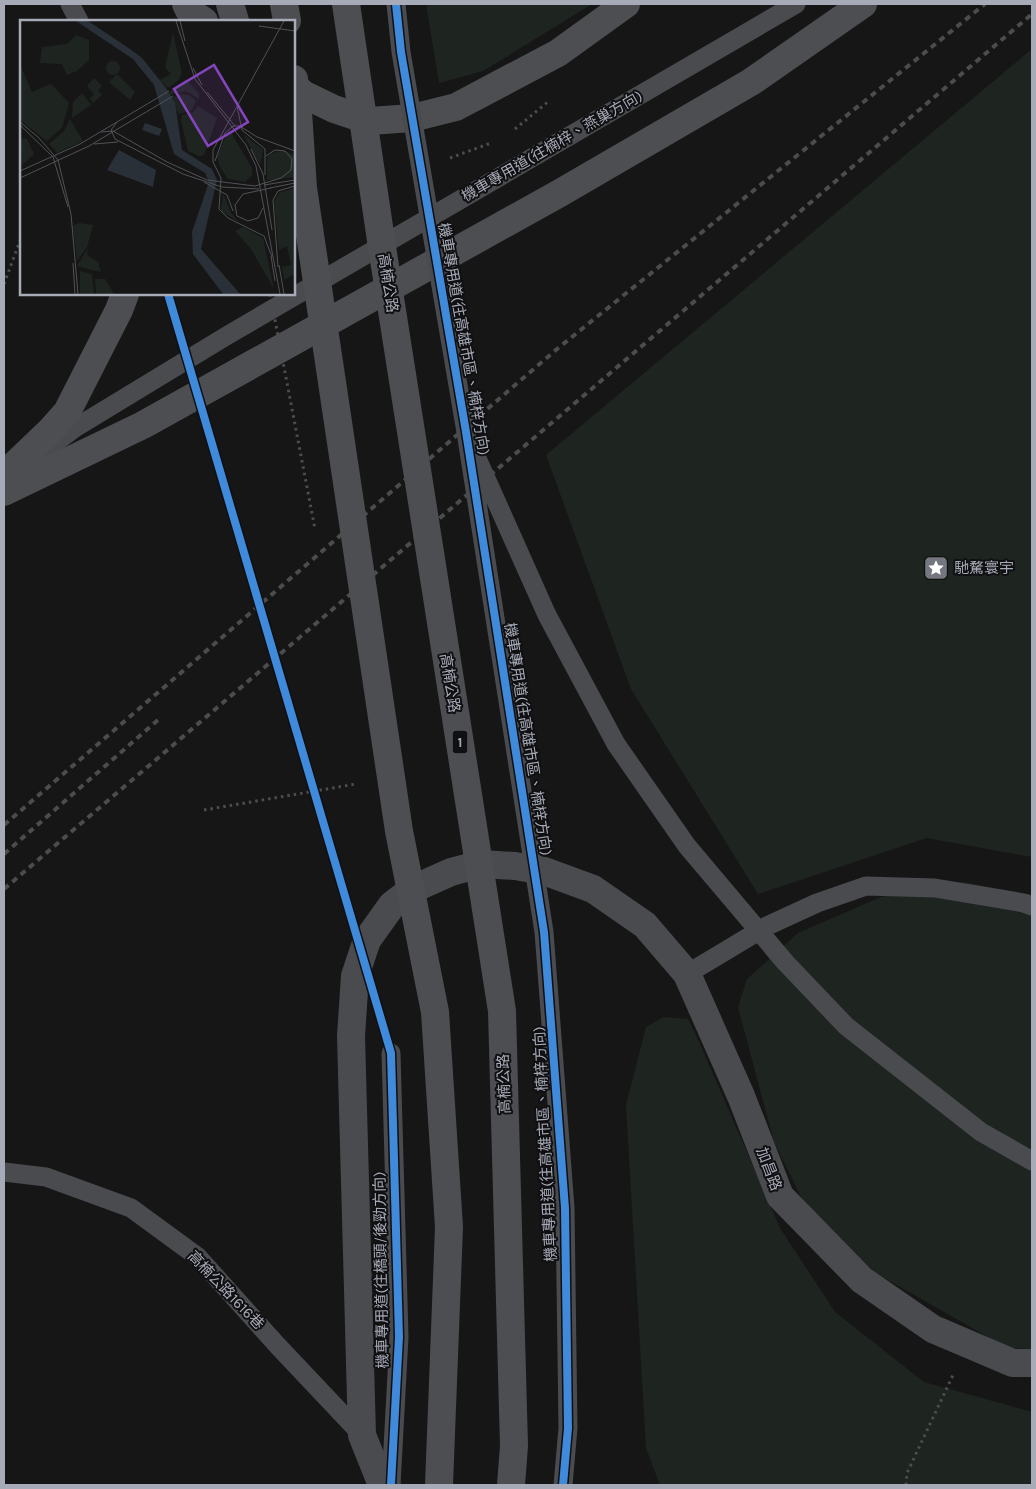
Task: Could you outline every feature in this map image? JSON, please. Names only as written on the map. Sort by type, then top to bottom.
[{"type":"main road","points":[[230,4],[235,20]]},
{"type":"main road","points":[[284,4],[286,20]]},
{"type":"main road","name":"高楠公路","points":[[346,4],[385,267],[502,1011],[513,1436],[511,1485]]},
{"type":"main road","points":[[295,87],[304,94],[334,109],[370,121],[412,118],[456,107],[558,53],[626,4]]},
{"type":"main road","points":[[4,492],[143,425],[560,193],[751,82],[863,4]]},
{"type":"main road","points":[[295,87],[298,112],[298,181],[399,831],[435,1012],[449,1228],[438,1485]]},
{"type":"main road","points":[[4,475],[51,430],[66,412],[119,310],[125,295]]},
{"type":"street","name":"加昌路","points":[[362,1435],[351,1036],[355,976],[367,940],[392,905],[413,889],[451,872],[481,864],[515,866],[544,871],[593,889],[645,925],[687,974],[741,1096],[780,1196],[862,1280],[933,1328],[1013,1362],[1032,1364]]},
{"type":"street","points":[[362,1435],[382,1485]]},
{"type":"lane","points":[[70,4],[78,20]]},
{"type":"lane","name":"機車專用道(往高雄市區、楠梓方向)","points":[[396,4],[401,52],[466,432],[544,932],[565,1208],[568,1428],[563,1485]]},
{"type":"lane","name":"機車專用道(往楠梓、燕巢方向)","points":[[4,482],[76,428],[203,350],[796,4]]},
{"type":"lane","name":"機車專用道(往高雄市區、楠梓方向)","points":[[466,432],[552,624],[616,744],[687,846],[785,962],[846,1026],[981,1132],[1032,1161]]},
{"type":"lane","points":[[687,974],[767,926],[817,904],[866,886],[935,888],[1032,906]]},
{"type":"lane","name":"機車專用道(往橋頭/後勁方向)","points":[[390,1053],[399,1337],[391,1485]]},
{"type":"lane","name":"高楠公路1616巷","points":[[4,1172],[46,1177],[131,1208],[198,1257],[277,1345],[362,1435]]},
{"type":"path","points":[[4,284],[20,241]]},
{"type":"path","points":[[204,810],[364,782]]},
{"type":"path","points":[[906,1485],[907,1473],[968,1343]]},
{"type":"shaded area","points":[[426,4],[592,4],[483,71],[439,83]]},
{"type":"shaded area","points":[[1032,49],[1032,857],[927,838],[758,894],[631,689],[546,455]]},
{"type":"shaded area","points":[[963,882],[1032,895],[1032,1349],[1007,1348],[874,1272],[804,1203],[774,1142],[738,1007],[747,979],[798,933],[881,897]]},
{"type":"shaded area","points":[[664,1017],[688,1019],[780,1228],[835,1312],[924,1382],[1032,1412],[1032,1485],[660,1485],[646,1448],[626,1105],[646,1027]]},
{"type":"railway","points":[[4,825],[557,349],[985,4]]},
{"type":"railway","points":[[4,889],[1032,14]]},
{"type":"railway","points":[[4,854],[158,720]]},
{"type":"cycle path","points":[[396,4],[401,52],[466,432],[544,932],[565,1208],[568,1428],[563,1485]]},
{"type":"cycle path","points":[[168,295],[391,1053],[399,1337],[391,1485]]},
{"type":"place","name":"馳騖寰宇","points":[[936,568]]}]
